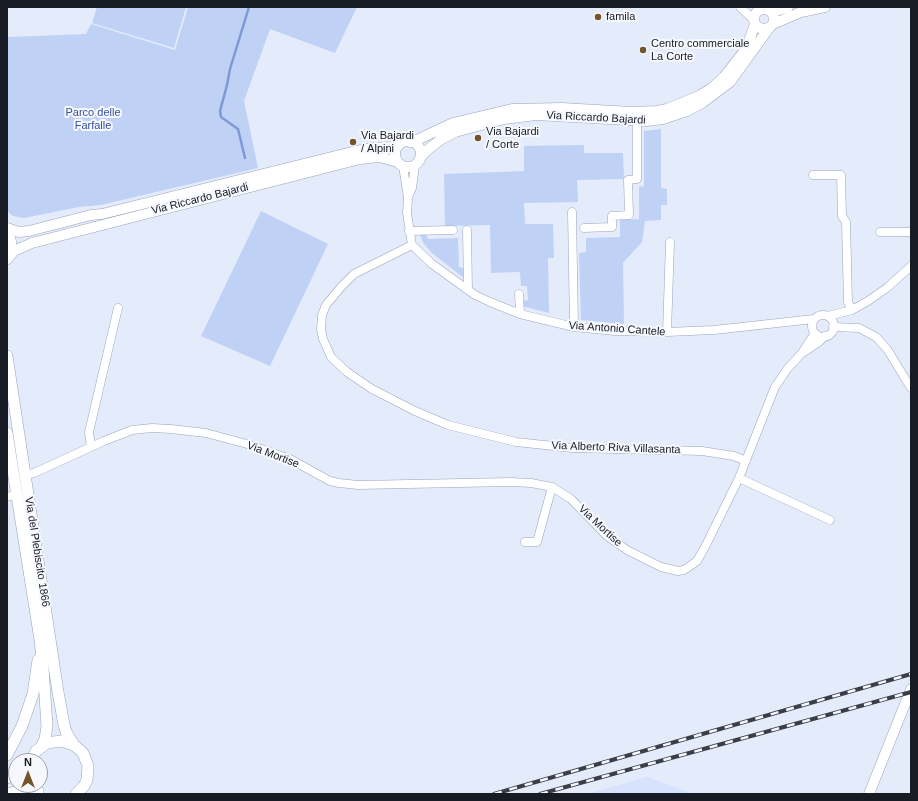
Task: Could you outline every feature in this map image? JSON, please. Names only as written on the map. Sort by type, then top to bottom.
[{"type":"main road","points":[[7,230],[11,245],[7,259]]},
{"type":"main road","name":"Via del Plebiscito 1866","points":[[7,356],[64,725],[67,734],[74,745],[83,753],[88,766],[87,780],[78,793]]},
{"type":"main road","name":"Via del Plebiscito 1866","points":[[7,433],[12,496],[40,640],[47,726],[45,739],[40,747]]},
{"type":"main road","points":[[7,755],[22,726],[33,694],[40,640]]},
{"type":"main road","points":[[35,753],[40,747],[54,741],[61,741],[74,745]]},
{"type":"street","points":[[740,7],[761,29],[801,12],[825,7]]},
{"type":"street","points":[[766,9],[779,10],[788,7]]},
{"type":"street","points":[[766,9],[774,17],[771,26]]},
{"type":"street","name":"Via Riccardo Bajardi","points":[[7,230],[19,232],[29,231],[356,151],[372,148],[392,147],[419,140],[453,124],[512,109],[562,108],[631,112],[667,109],[699,96],[712,88],[724,77],[750,41],[758,12],[766,9]]},
{"type":"street","name":"Via Riccardo Bajardi","points":[[7,259],[14,251],[22,246],[32,243],[360,159],[379,157],[410,167],[440,140],[455,132],[504,119],[536,115],[637,122],[654,121],[682,113],[716,94],[734,78],[771,26]]},
{"type":"street","points":[[584,228],[612,227],[612,216],[629,215],[628,180],[638,179],[637,122]]},
{"type":"street","points":[[408,198],[412,188],[418,161],[419,147],[405,143],[395,153],[401,164],[408,198],[407,213],[412,245]]},
{"type":"street","points":[[813,175],[841,176],[842,216],[846,222],[848,302],[852,310]]},
{"type":"street","points":[[572,212],[574,327]]},
{"type":"street","points":[[409,231],[453,230]]},
{"type":"street","points":[[467,230],[468,290]]},
{"type":"street","points":[[880,232],[911,232]]},
{"type":"street","points":[[667,332],[670,242]]},
{"type":"street","name":"Via Antonio Cantele","points":[[412,245],[432,264],[468,290],[490,302],[520,314],[574,327],[615,331],[667,332],[714,330],[814,319]]},
{"type":"street","name":"Via Alberto Riva Villasanta","points":[[412,245],[354,274],[326,305],[322,315],[321,329],[324,342],[331,357],[347,372],[372,389],[415,411],[448,425],[516,442],[573,448],[702,451],[734,456],[746,461]]},
{"type":"street","points":[[814,330],[821,336],[844,313],[868,301],[888,287],[911,266]]},
{"type":"street","points":[[519,294],[520,314]]},
{"type":"street","points":[[91,447],[89,432],[118,308]]},
{"type":"street","name":"Via Mortise","points":[[802,353],[814,330],[814,319],[822,315],[830,327]]},
{"type":"street","name":"Via Antonio Cantele","points":[[796,322],[814,330]]},
{"type":"street","name":"Via Mortise","points":[[25,475],[34,473],[132,430],[152,428],[171,429],[206,434],[247,444],[290,459],[330,481],[339,483],[358,485],[511,482],[531,483],[552,487],[571,499],[602,531],[627,550],[661,567],[684,570],[697,561],[739,478],[775,387],[788,368],[802,353],[819,342],[830,327]]},
{"type":"street","name":"Via Mortise","points":[[830,327],[858,328],[876,337],[887,349],[911,388]]},
{"type":"street","points":[[739,478],[830,520]]},
{"type":"street","points":[[525,542],[537,542],[552,487]]},
{"type":"street","points":[[869,794],[911,689]]},
{"type":"shaded area","points":[[647,777],[694,794],[587,794]]},
{"type":"green space","points":[[97,7],[186,7],[174,48],[92,23]]},
{"type":"green space","name":"Parco delle Farfalle","points":[[188,7],[357,7],[335,53],[270,29],[244,101],[258,168],[101,205],[79,207],[24,218],[13,216],[7,211],[7,37],[86,34],[91,24],[175,50]]},
{"type":"green space","points":[[661,129],[661,188],[667,189],[667,205],[661,205],[661,220],[645,221],[642,242],[623,263],[624,324],[581,320],[579,253],[586,252],[586,238],[620,237],[620,220],[639,219],[639,187],[644,186],[644,131]]},
{"type":"green space","points":[[584,145],[584,153],[623,153],[624,179],[577,180],[578,202],[524,203],[525,224],[553,224],[554,258],[548,258],[549,313],[522,306],[522,301],[528,300],[527,286],[521,286],[520,272],[491,273],[490,225],[445,226],[444,174],[524,171],[524,146]]},
{"type":"green space","points":[[261,211],[328,244],[270,366],[201,336]]},
{"type":"green space","points":[[419,233],[426,233],[428,239],[458,238],[459,267],[465,268],[465,279],[432,253],[424,244]]},
{"type":"waterway","points":[[245,158],[238,129],[221,117],[220,111],[230,69],[249,7]]},
{"type":"railway","points":[[494,794],[911,674]]},
{"type":"railway","points":[[540,794],[911,692]]},
{"type":"place","name":"famila","points":[[598,17]]},
{"type":"place","name":"Centro commerciale La Corte","points":[[643,50]]},
{"type":"place","name":"Via Bajardi / Corte","points":[[478,138]]},
{"type":"place","name":"Via Bajardi / Alpini","points":[[353,142]]}]
